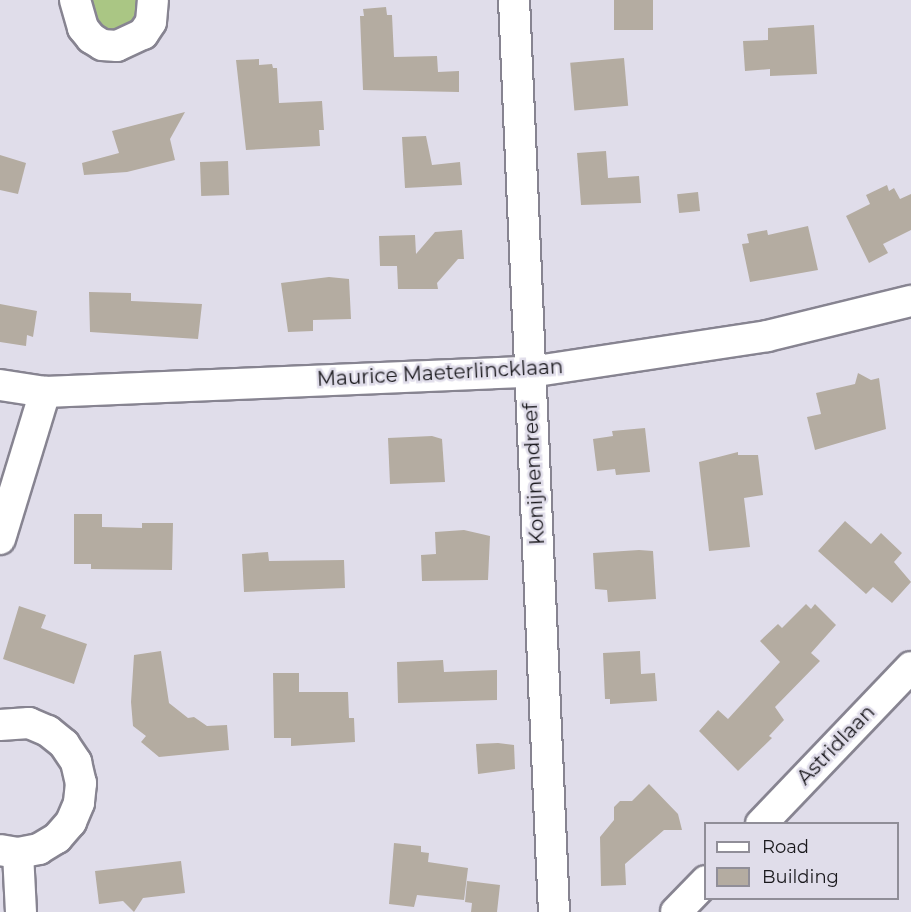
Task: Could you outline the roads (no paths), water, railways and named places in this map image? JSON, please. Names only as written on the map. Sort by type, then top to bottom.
[{"type":"street","points":[[75,0],[83,28],[91,38],[102,45],[117,46],[143,34],[151,22],[153,0]]},
{"type":"street","name":"Konijnendreef","points":[[514,0],[554,912]]},
{"type":"street","name":"Maurice Maeterlincklaan","points":[[0,385],[45,392],[530,372],[766,336],[911,301]]},
{"type":"street","points":[[0,539],[45,392]]},
{"type":"street","name":"Astridlaan","points":[[763,822],[911,667]]},
{"type":"street","points":[[0,725],[28,723],[48,731],[64,744],[76,762],[81,783],[75,813],[57,838],[39,849],[9,852],[21,912]]},
{"type":"street","points":[[676,912],[704,882]]}]
